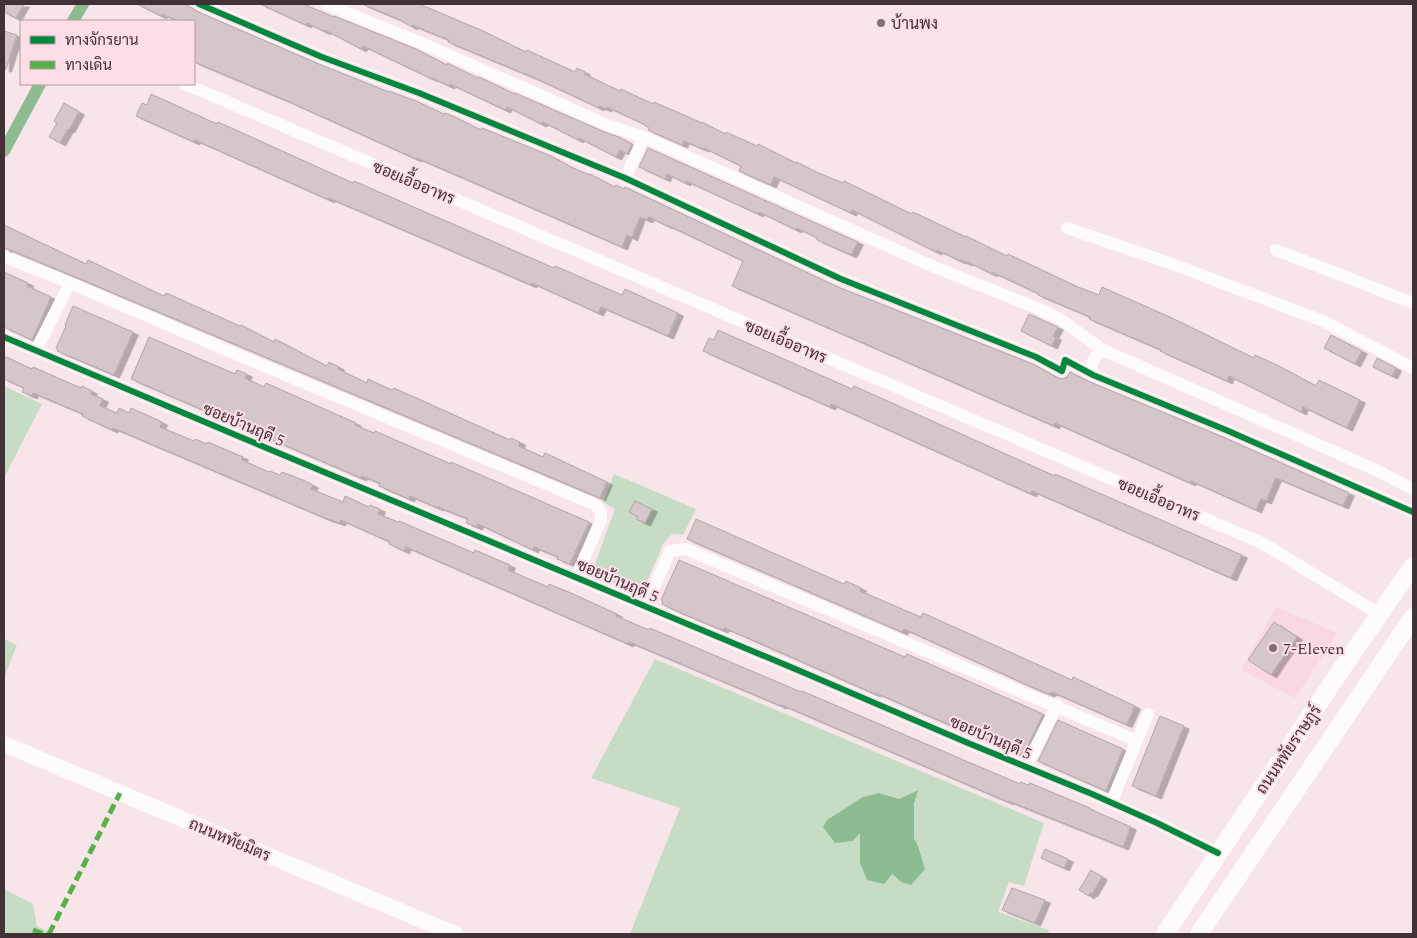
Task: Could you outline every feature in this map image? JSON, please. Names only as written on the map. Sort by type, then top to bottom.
[{"type":"main road","name":"ถนนหทัยราษฎร์","points":[[1165,934],[1413,566]]},
{"type":"main road","name":"ถนนหทัยราษฎร์","points":[[1199,934],[1413,617]]},
{"type":"street","points":[[199,4],[322,57],[419,93],[625,178],[841,279],[1036,357],[1062,371],[1065,360],[1093,375],[1226,430],[1413,512]]},
{"type":"street","points":[[326,4],[428,46],[610,126],[644,137],[925,263],[1037,308],[1060,319],[1103,350],[1378,471],[1413,489]]},
{"type":"street","name":"ซอยเอื้ออาทร","points":[[187,85],[1262,544],[1379,614]]},
{"type":"street","points":[[625,178],[644,137]]},
{"type":"street","points":[[1067,228],[1164,261],[1323,321],[1413,368]]},
{"type":"street","points":[[1276,250],[1413,303]]},
{"type":"street","points":[[5,257],[594,504],[602,513],[601,520],[576,577]]},
{"type":"street","points":[[36,350],[70,283]]},
{"type":"street","name":"ซอยบ้านฤดี 5","points":[[4,337],[1112,802],[1218,853]]},
{"type":"street","points":[[1093,375],[1091,366],[1095,357],[1103,350]]},
{"type":"street","points":[[1226,430],[1234,409]]},
{"type":"street","points":[[646,606],[670,551],[686,550],[1137,740]]},
{"type":"street","points":[[1026,767],[1057,705]]},
{"type":"street","points":[[1112,802],[1148,714]]},
{"type":"street","name":"ถนนหทัยมิตร","points":[[4,744],[455,934]]},
{"type":"shaded area","points":[[4,386],[42,404],[4,478]]},
{"type":"shaded area","points":[[614,474],[696,509],[683,535],[672,534],[664,542],[641,592],[594,576],[592,572],[615,509],[603,502]]},
{"type":"shaded area","points":[[1276,607],[1338,633],[1295,698],[1241,670]]},
{"type":"shaded area","points":[[4,639],[17,645],[4,678]]},
{"type":"shaded area","points":[[655,659],[1044,823],[1024,886],[1009,882],[998,912],[1049,930],[1048,934],[630,934],[680,808],[591,778]],"holes":[[[917,790],[913,826],[918,846],[901,882],[891,874],[860,863],[860,832],[846,809],[863,797],[879,793],[899,799]]]},
{"type":"shaded area","points":[[918,790],[914,804],[914,838],[925,869],[911,885],[901,882],[892,874],[884,884],[867,880],[860,863],[860,833],[853,841],[835,843],[823,827],[827,820],[863,797],[879,793],[899,799]]},
{"type":"shaded area","points":[[4,889],[33,904],[37,926],[53,934],[4,934]]},
{"type":"building","points":[[4,4],[24,4],[16,18],[4,12]]},
{"type":"building","points":[[137,4],[184,4],[196,11],[319,64],[453,116],[481,130],[482,128],[551,156],[615,187],[616,185],[624,189],[625,187],[838,287],[1033,364],[1058,378],[1067,377],[1070,372],[1349,493],[1343,506],[1276,478],[1266,501],[1261,499],[1256,510],[1055,423],[1054,426],[732,286],[743,261],[649,217],[647,220],[640,217],[632,238],[627,235],[622,247],[195,62],[195,20],[177,20],[162,14],[161,16]]},
{"type":"building","points":[[260,4],[303,4],[416,49],[447,65],[447,63],[632,144],[627,154],[620,150],[616,157],[543,122],[541,124],[507,107],[505,110],[450,84],[449,86],[432,79],[363,46],[361,49],[325,30],[325,32],[307,23],[306,25]]},
{"type":"building","points":[[362,4],[419,4],[575,72],[577,68],[585,72],[584,74],[620,91],[621,89],[653,104],[654,102],[725,134],[726,132],[757,146],[758,144],[796,163],[843,183],[844,181],[912,214],[913,212],[1078,287],[1099,295],[1102,287],[1172,318],[1254,358],[1255,355],[1279,366],[1316,386],[1319,380],[1360,400],[1347,428],[1303,407],[1301,412],[1229,376],[1227,381],[1089,319],[1090,317],[1038,295],[992,272],[992,274],[937,250],[936,252],[852,210],[851,213],[774,177],[771,185],[739,171],[741,166],[704,148],[684,141],[682,145],[648,130],[649,128],[644,124],[607,107],[606,109],[599,106],[599,108],[537,79],[448,42],[449,40],[413,25],[412,27]]},
{"type":"building","points":[[4,31],[17,35],[6,69],[4,69]]},
{"type":"building","points":[[151,94],[353,183],[354,181],[554,268],[555,266],[622,295],[625,289],[678,313],[668,336],[601,307],[598,313],[532,283],[531,285],[329,198],[329,200],[195,140],[194,142],[136,116],[142,103],[147,105]]},
{"type":"building","points":[[64,103],[79,112],[60,143],[49,137],[57,123],[54,121]]},
{"type":"building","points":[[648,148],[858,242],[851,255],[817,240],[817,238],[797,228],[796,230],[759,212],[758,214],[686,181],[685,183],[667,174],[665,179],[639,167]]},
{"type":"building","points":[[4,225],[86,264],[88,260],[164,296],[166,293],[241,325],[274,342],[275,339],[327,366],[329,362],[339,367],[338,369],[367,383],[368,379],[392,390],[394,388],[510,440],[511,438],[520,442],[519,446],[543,457],[545,453],[607,482],[600,498],[73,276],[4,249]]},
{"type":"building","points":[[4,272],[28,283],[27,286],[51,297],[32,340],[4,327]]},
{"type":"building","points":[[73,306],[133,332],[114,375],[57,351],[58,349],[56,348]]},
{"type":"building","points":[[1029,314],[1058,327],[1053,336],[1056,337],[1052,346],[1021,331]]},
{"type":"building","points":[[718,330],[852,389],[854,386],[1055,476],[1055,474],[1242,555],[1231,578],[1032,491],[1031,494],[831,404],[830,407],[703,351],[709,338],[714,340]]},
{"type":"building","points":[[1331,335],[1362,351],[1355,364],[1324,348]]},
{"type":"building","points":[[149,337],[235,374],[237,370],[247,374],[245,378],[264,387],[266,383],[356,423],[355,425],[374,433],[375,431],[451,464],[451,462],[589,522],[570,564],[534,547],[533,550],[478,524],[477,527],[466,523],[468,519],[410,496],[409,499],[379,486],[380,483],[362,476],[361,478],[131,379]]},
{"type":"building","points":[[4,356],[32,369],[33,367],[92,391],[91,394],[103,399],[100,406],[117,413],[119,408],[129,413],[131,408],[162,422],[160,427],[194,441],[195,439],[207,444],[208,442],[243,457],[242,460],[269,472],[280,475],[282,472],[303,480],[313,485],[311,489],[343,502],[345,496],[369,507],[370,505],[380,509],[378,514],[474,553],[475,550],[510,565],[508,570],[548,587],[549,584],[571,593],[649,630],[650,628],[802,691],[1020,784],[1021,782],[1028,785],[1030,783],[1090,808],[1131,827],[1123,847],[1008,802],[629,642],[628,644],[406,547],[404,551],[389,544],[390,542],[341,520],[340,523],[325,518],[113,428],[112,430],[82,416],[83,414],[33,393],[32,396],[22,392],[24,388],[4,379]]},
{"type":"building","points":[[1377,358],[1396,368],[1392,376],[1373,367]]},
{"type":"building","points":[[635,501],[652,509],[645,523],[636,519],[638,517],[629,512]]},
{"type":"building","points":[[696,519],[844,584],[846,581],[861,588],[860,591],[921,617],[923,613],[1072,680],[1073,677],[1135,706],[1127,724],[1052,692],[1049,694],[1034,688],[904,629],[902,632],[687,539]]},
{"type":"building","points":[[679,560],[905,657],[907,654],[1043,714],[1023,756],[725,628],[722,630],[662,604],[663,601],[661,600]]},
{"type":"building","name":"7-Eleven","points":[[1274,622],[1297,637],[1271,675],[1248,660]]},
{"type":"building","points":[[1160,716],[1184,726],[1156,796],[1132,786]]},
{"type":"building","points":[[1058,720],[1123,749],[1106,791],[1038,761]]},
{"type":"building","points":[[1045,849],[1068,859],[1064,868],[1041,858]]},
{"type":"building","points":[[1091,870],[1102,877],[1089,896],[1079,890]]},
{"type":"building","points":[[1012,888],[1045,900],[1035,923],[1002,910]]},
{"type":"waterway","points":[[74,20],[83,4]]},
{"type":"waterway","points":[[4,151],[39,85]]},
{"type":"marked path","points":[[49,934],[120,793]]},
{"type":"marked path","points":[[33,930],[44,934]]},
{"type":"cycle path","points":[[199,4],[322,57],[419,93],[625,178],[841,279],[1036,357],[1062,371],[1065,360],[1093,375],[1226,430],[1413,512]]},
{"type":"cycle path","points":[[4,337],[1092,794],[1218,853]]},
{"type":"place","name":"บ้านพง","points":[[881,23]]},
{"type":"place","name":"7-Eleven","points":[[1273,648]]}]
